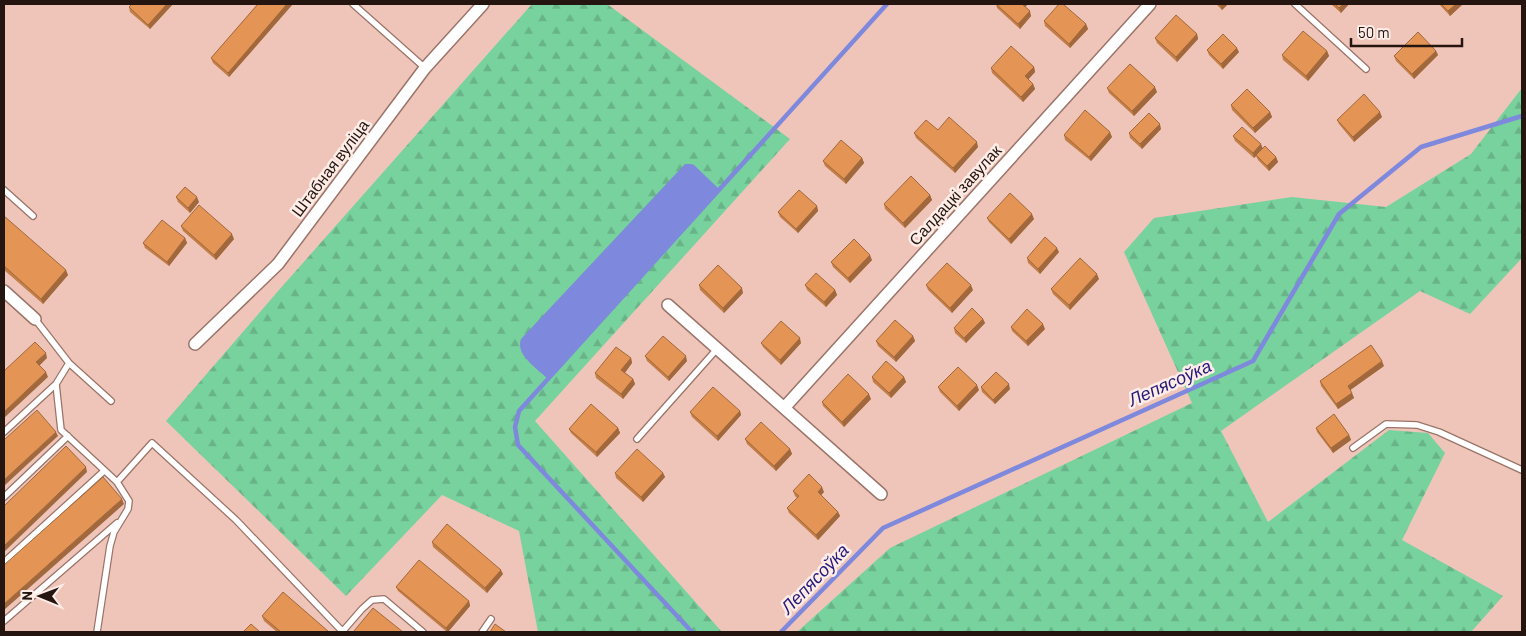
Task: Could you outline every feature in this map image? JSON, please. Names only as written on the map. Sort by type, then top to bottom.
[{"type":"street","name":"Штабная вуліца","points":[[195,344],[278,264],[425,68],[484,4]]},
{"type":"street","name":"Салдацкі завулак","points":[[784,408],[1150,4]]},
{"type":"street","points":[[4,291],[35,319]]},
{"type":"street","points":[[668,306],[881,494]]},
{"type":"lane","points":[[353,4],[425,68]]},
{"type":"lane","points":[[1295,4],[1366,69]]},
{"type":"lane","points":[[4,190],[33,216]]},
{"type":"lane","points":[[35,319],[69,363],[111,401]]},
{"type":"lane","points":[[637,440],[717,349]]},
{"type":"lane","points":[[4,432],[56,384],[69,363]]},
{"type":"lane","points":[[56,384],[61,430],[117,482],[129,501],[128,509],[114,532],[110,546],[98,632]]},
{"type":"lane","points":[[1354,448],[1386,424],[1417,425],[1439,432],[1522,470]]},
{"type":"lane","points":[[4,497],[68,436]]},
{"type":"lane","points":[[117,482],[152,443],[236,520],[342,632],[372,600],[384,599],[423,632]]},
{"type":"lane","points":[[4,562],[104,471]]},
{"type":"lane","points":[[4,621],[121,520]]},
{"type":"lane","points":[[482,632],[491,619]]},
{"type":"green space","points":[[532,4],[607,4],[790,139],[535,421],[722,632],[538,632],[519,531],[442,495],[346,596],[166,421]]},
{"type":"green space","points":[[1522,88],[1522,258],[1470,314],[1420,291],[1221,431],[1268,522],[1389,430],[1428,433],[1445,453],[1402,540],[1503,596],[1471,632],[797,632],[890,548],[1192,403],[1124,252],[1154,218],[1292,197],[1386,207],[1471,154]]},
{"type":"water","points":[[685,164],[694,165],[719,189],[548,379],[524,356],[520,345],[521,339]]},
{"type":"building","points":[[132,4],[167,4],[148,25],[129,7]]},
{"type":"building","points":[[258,4],[287,4],[228,73],[211,58]]},
{"type":"building","points":[[996,4],[1022,4],[1030,11],[1018,24]]},
{"type":"building","points":[[1059,4],[1063,4],[1086,24],[1069,44],[1044,21]]},
{"type":"building","points":[[1335,4],[1343,4],[1339,8]]},
{"type":"building","points":[[1441,4],[1456,4],[1448,11]]},
{"type":"building","points":[[1176,15],[1197,34],[1176,57],[1155,38]]},
{"type":"building","points":[[1303,31],[1327,51],[1306,76],[1282,55]]},
{"type":"building","points":[[1418,32],[1436,51],[1412,74],[1394,56]]},
{"type":"building","points":[[1223,34],[1237,48],[1221,64],[1207,50]]},
{"type":"building","points":[[1011,46],[1034,67],[1025,76],[1033,84],[1021,97],[991,68]]},
{"type":"building","points":[[1130,64],[1155,87],[1132,111],[1107,88]]},
{"type":"building","points":[[1247,89],[1270,112],[1253,128],[1231,105]]},
{"type":"building","points":[[1364,94],[1380,112],[1353,137],[1337,120]]},
{"type":"building","points":[[1085,110],[1110,132],[1089,157],[1064,135]]},
{"type":"building","points":[[1149,113],[1160,124],[1140,144],[1129,133]]},
{"type":"building","points":[[949,117],[977,142],[953,168],[914,133],[926,120],[938,130]]},
{"type":"building","points":[[1242,127],[1261,144],[1253,153],[1233,136]]},
{"type":"building","points":[[841,140],[862,158],[844,179],[823,161]]},
{"type":"building","points":[[1265,146],[1276,157],[1267,166],[1256,155]]},
{"type":"building","points":[[911,176],[930,195],[903,223],[884,204]]},
{"type":"building","points":[[185,187],[197,197],[188,208],[176,197]]},
{"type":"building","points":[[799,190],[817,206],[796,229],[778,212]]},
{"type":"building","points":[[1010,193],[1032,214],[1009,239],[987,218]]},
{"type":"building","points":[[199,205],[232,234],[214,255],[181,226]]},
{"type":"building","points":[[4,216],[66,270],[41,299],[4,266]]},
{"type":"building","points":[[162,220],[185,238],[167,262],[143,243]]},
{"type":"building","points":[[1045,237],[1057,248],[1038,269],[1027,258]]},
{"type":"building","points":[[854,239],[870,255],[848,278],[831,262]]},
{"type":"building","points":[[1080,258],[1097,274],[1069,305],[1051,289]]},
{"type":"building","points":[[947,263],[971,285],[950,308],[926,285]]},
{"type":"building","points":[[718,265],[742,288],[723,308],[699,285]]},
{"type":"building","points":[[816,273],[835,290],[824,302],[805,285]]},
{"type":"building","points":[[972,308],[983,319],[964,338],[954,328]]},
{"type":"building","points":[[1027,309],[1043,324],[1026,341],[1011,327]]},
{"type":"building","points":[[895,320],[913,336],[894,357],[876,341]]},
{"type":"building","points":[[781,321],[800,338],[780,360],[761,343]]},
{"type":"building","points":[[663,336],[686,356],[668,377],[645,356]]},
{"type":"building","points":[[35,342],[46,353],[36,362],[46,372],[4,412],[4,371]]},
{"type":"building","points":[[1371,345],[1382,361],[1348,386],[1352,393],[1336,404],[1320,381]]},
{"type":"building","points":[[616,347],[631,358],[621,370],[633,379],[621,394],[595,373]]},
{"type":"building","points":[[886,361],[904,377],[889,393],[872,377]]},
{"type":"building","points":[[958,367],[977,385],[957,406],[938,387]]},
{"type":"building","points":[[996,372],[1009,384],[993,400],[981,387]]},
{"type":"building","points":[[848,374],[869,394],[842,422],[822,402]]},
{"type":"building","points":[[713,387],[740,411],[717,436],[690,412]]},
{"type":"building","points":[[591,404],[618,428],[596,452],[569,429]]},
{"type":"building","points":[[37,410],[56,432],[4,480],[4,440]]},
{"type":"building","points":[[1334,414],[1349,435],[1331,448],[1316,428]]},
{"type":"building","points":[[761,422],[790,449],[774,466],[745,439]]},
{"type":"building","points":[[66,446],[86,467],[4,546],[4,506]]},
{"type":"building","points":[[637,449],[663,473],[641,497],[615,473]]},
{"type":"building","points":[[809,474],[822,487],[818,492],[838,512],[816,535],[787,508],[799,496],[793,491]]},
{"type":"building","points":[[103,477],[122,499],[4,604],[4,565]]},
{"type":"building","points":[[447,524],[501,570],[485,588],[432,542]]},
{"type":"building","points":[[419,560],[469,601],[446,628],[396,587]]},
{"type":"building","points":[[283,592],[329,632],[281,632],[262,616]]},
{"type":"building","points":[[373,608],[403,632],[355,632]]},
{"type":"building","points":[[251,624],[260,632],[243,632]]},
{"type":"building","points":[[495,624],[506,632],[490,632]]},
{"type":"waterway","points":[[692,632],[518,445],[515,427],[519,411],[887,4]]},
{"type":"waterway","name":"Лепясоўка","points":[[781,632],[883,528],[1253,361],[1339,214],[1421,147],[1522,116]]}]
